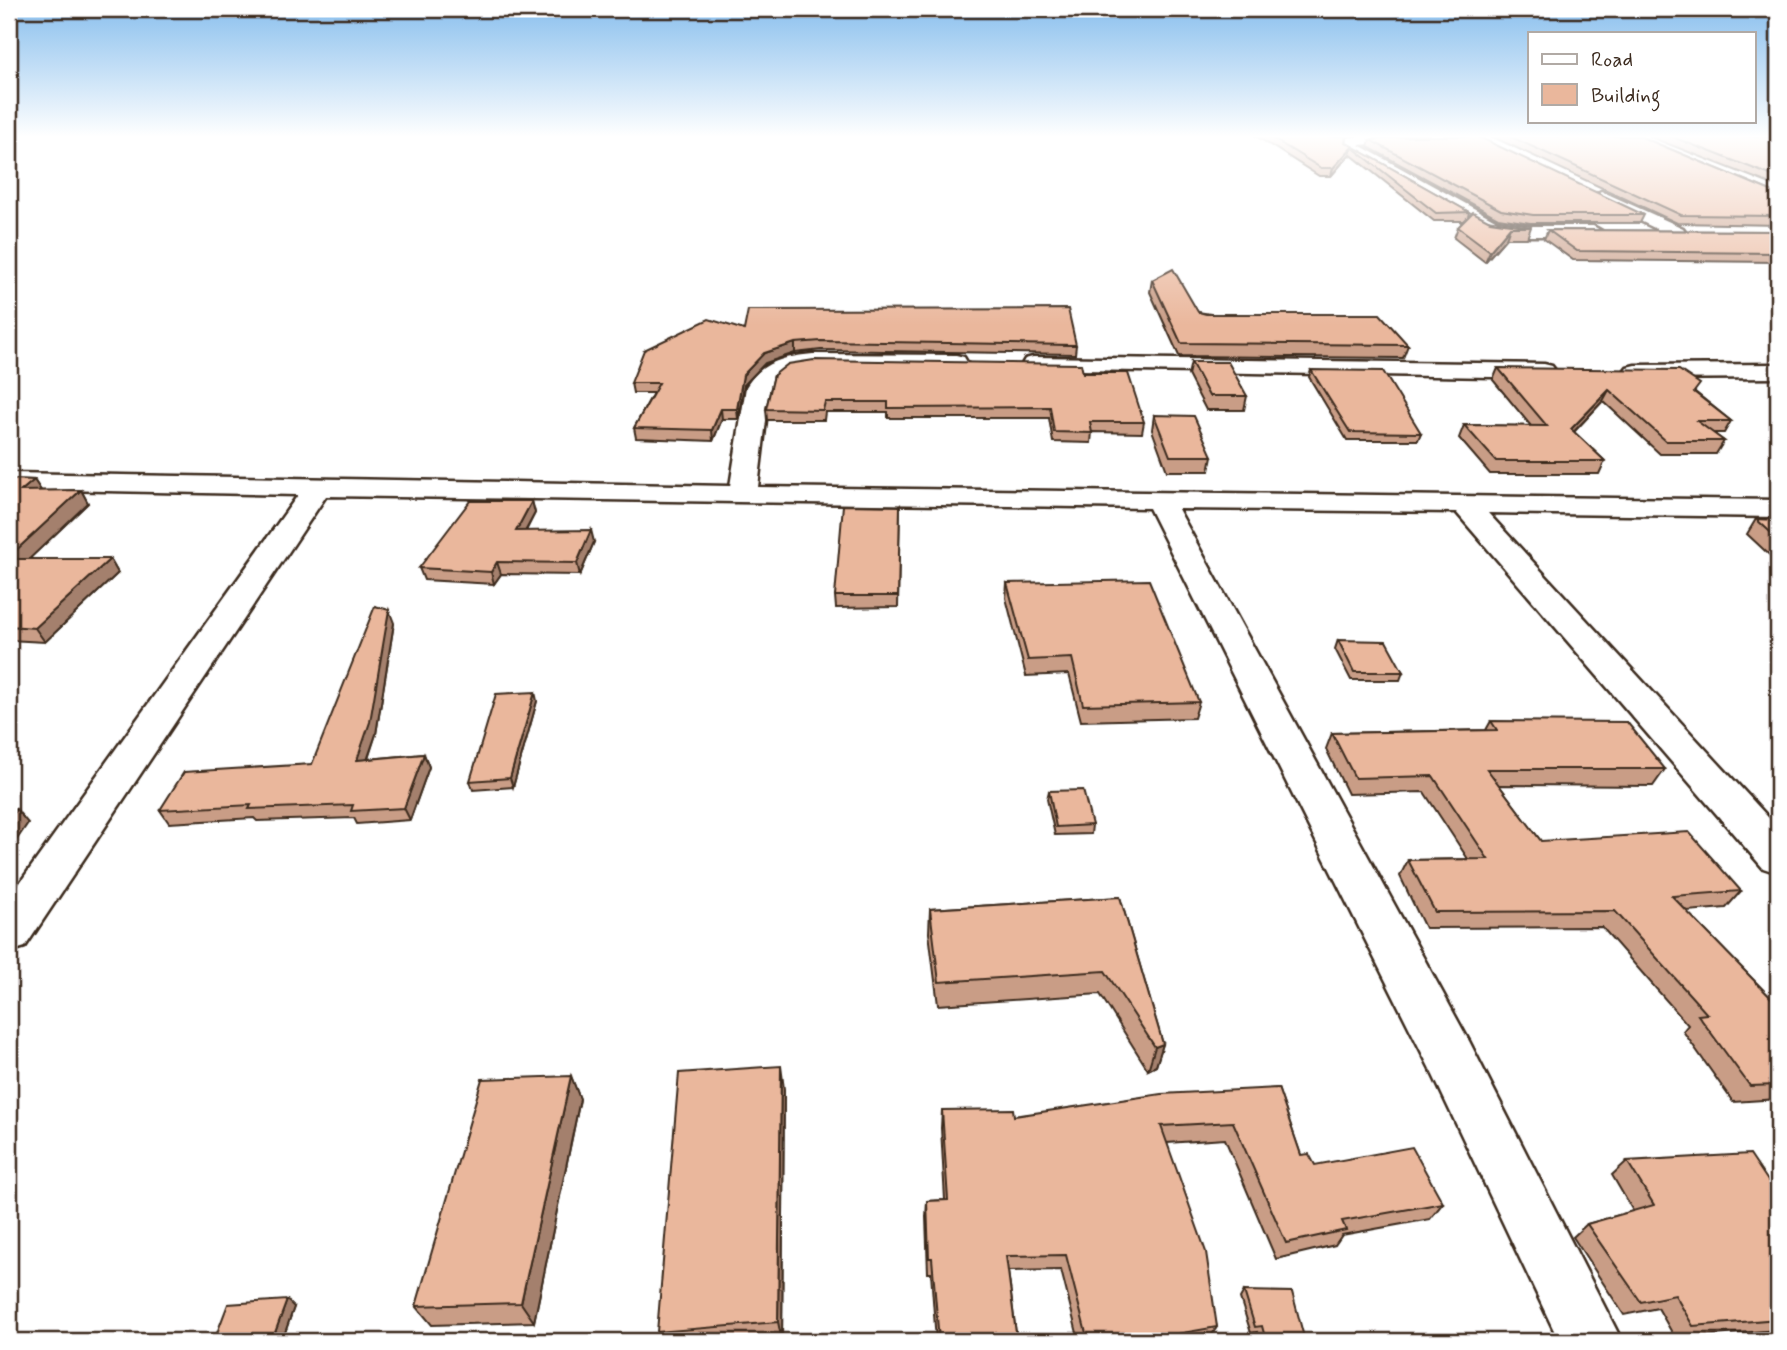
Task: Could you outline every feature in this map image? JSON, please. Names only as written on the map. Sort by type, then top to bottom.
[{"type":"street","points":[[1445,199],[1492,225],[1530,231],[1610,231]]},
{"type":"street","points":[[1608,199],[1683,232],[1637,231]]},
{"type":"street","points":[[743,495],[758,387],[763,376],[775,368],[790,363],[813,361],[978,363]]},
{"type":"street","points":[[1005,363],[1561,372]]},
{"type":"street","points":[[1617,372],[1778,371]]},
{"type":"street","points":[[9,481],[743,495],[1778,508]]},
{"type":"street","points":[[9,933],[319,486]]},
{"type":"street","points":[[1159,500],[1451,1058],[1591,1341]]},
{"type":"street","points":[[1464,504],[1778,856]]},
{"type":"building","points":[[1418,199],[1446,199],[1469,212],[1436,213]]},
{"type":"building","points":[[1480,199],[1610,199],[1644,215],[1533,215],[1501,210]]},
{"type":"building","points":[[1646,199],[1778,199],[1778,216],[1681,215]]},
{"type":"building","points":[[1473,212],[1490,221],[1531,227],[1510,227],[1490,251],[1458,227]]},
{"type":"building","points":[[1548,230],[1778,231],[1778,253],[1577,251]]},
{"type":"building","points":[[1173,269],[1198,312],[1380,314],[1408,345],[1181,343],[1152,280]]},
{"type":"building","points":[[1068,309],[1076,345],[821,341],[795,343],[764,353],[743,375],[737,409],[721,409],[712,430],[634,428],[659,383],[631,383],[644,350],[709,319],[744,330],[748,310]]},
{"type":"building","points":[[814,360],[1081,364],[1083,373],[1128,373],[1144,422],[1090,422],[1092,433],[1054,432],[1050,407],[888,408],[888,402],[825,402],[823,410],[766,409],[774,375],[788,364]]},
{"type":"building","points":[[1191,362],[1228,362],[1247,396],[1209,396]]},
{"type":"building","points":[[1498,368],[1679,370],[1700,384],[1694,392],[1731,421],[1697,421],[1724,441],[1666,441],[1609,390],[1571,429],[1605,461],[1496,461],[1464,425],[1547,426]]},
{"type":"building","points":[[1311,370],[1383,371],[1421,433],[1350,432]]},
{"type":"building","points":[[1154,415],[1194,416],[1212,456],[1170,456]]},
{"type":"building","points":[[9,479],[34,480],[21,491],[81,490],[13,553],[9,553]]},
{"type":"building","points":[[470,501],[532,501],[516,531],[591,530],[577,563],[497,562],[491,572],[419,568]]},
{"type":"building","points":[[843,505],[900,506],[898,596],[835,596]]},
{"type":"building","points":[[1756,519],[1778,520],[1778,539]]},
{"type":"building","points":[[11,559],[110,559],[35,628],[9,626]]},
{"type":"building","points":[[1149,580],[1199,702],[1083,705],[1072,658],[1028,660],[1007,583]]},
{"type":"building","points":[[375,606],[389,610],[370,722],[357,760],[424,754],[404,808],[351,811],[353,805],[249,809],[251,805],[160,810],[184,772],[312,764]]},
{"type":"building","points":[[1338,640],[1386,641],[1403,672],[1354,672]]},
{"type":"building","points":[[535,692],[510,778],[470,781],[496,694]]},
{"type":"building","points":[[1491,721],[1627,722],[1665,769],[1487,769],[1541,841],[1689,832],[1741,891],[1672,896],[1778,1005],[1778,1085],[1750,1086],[1698,1015],[1707,1014],[1615,911],[1435,912],[1408,860],[1488,859],[1433,776],[1355,778],[1332,733],[1497,730]]},
{"type":"building","points":[[1083,790],[1092,825],[1056,827],[1049,791]]},
{"type":"building","points":[[16,809],[9,820],[9,810]]},
{"type":"building","points":[[1120,897],[1163,1044],[1155,1047],[1105,971],[939,982],[930,909]]},
{"type":"building","points":[[781,1066],[778,1322],[657,1332],[679,1073]]},
{"type":"building","points":[[571,1076],[521,1303],[416,1306],[482,1079]]},
{"type":"building","points":[[1278,1088],[1301,1155],[1309,1154],[1315,1165],[1412,1147],[1443,1203],[1342,1221],[1346,1230],[1286,1243],[1233,1122],[1161,1126],[1206,1252],[1217,1327],[1137,1341],[1088,1341],[1066,1255],[1006,1256],[1017,1341],[939,1341],[932,1258],[929,1258],[927,1201],[948,1200],[942,1110],[1013,1109],[1014,1116],[1161,1094]]},
{"type":"building","points":[[1750,1154],[1778,1196],[1778,1319],[1693,1326],[1675,1295],[1641,1302],[1587,1224],[1654,1205],[1627,1161]]},
{"type":"building","points":[[1244,1291],[1292,1292],[1305,1341],[1266,1341],[1262,1326],[1255,1327]]},
{"type":"building","points":[[287,1300],[273,1338],[214,1341],[228,1304]]}]
